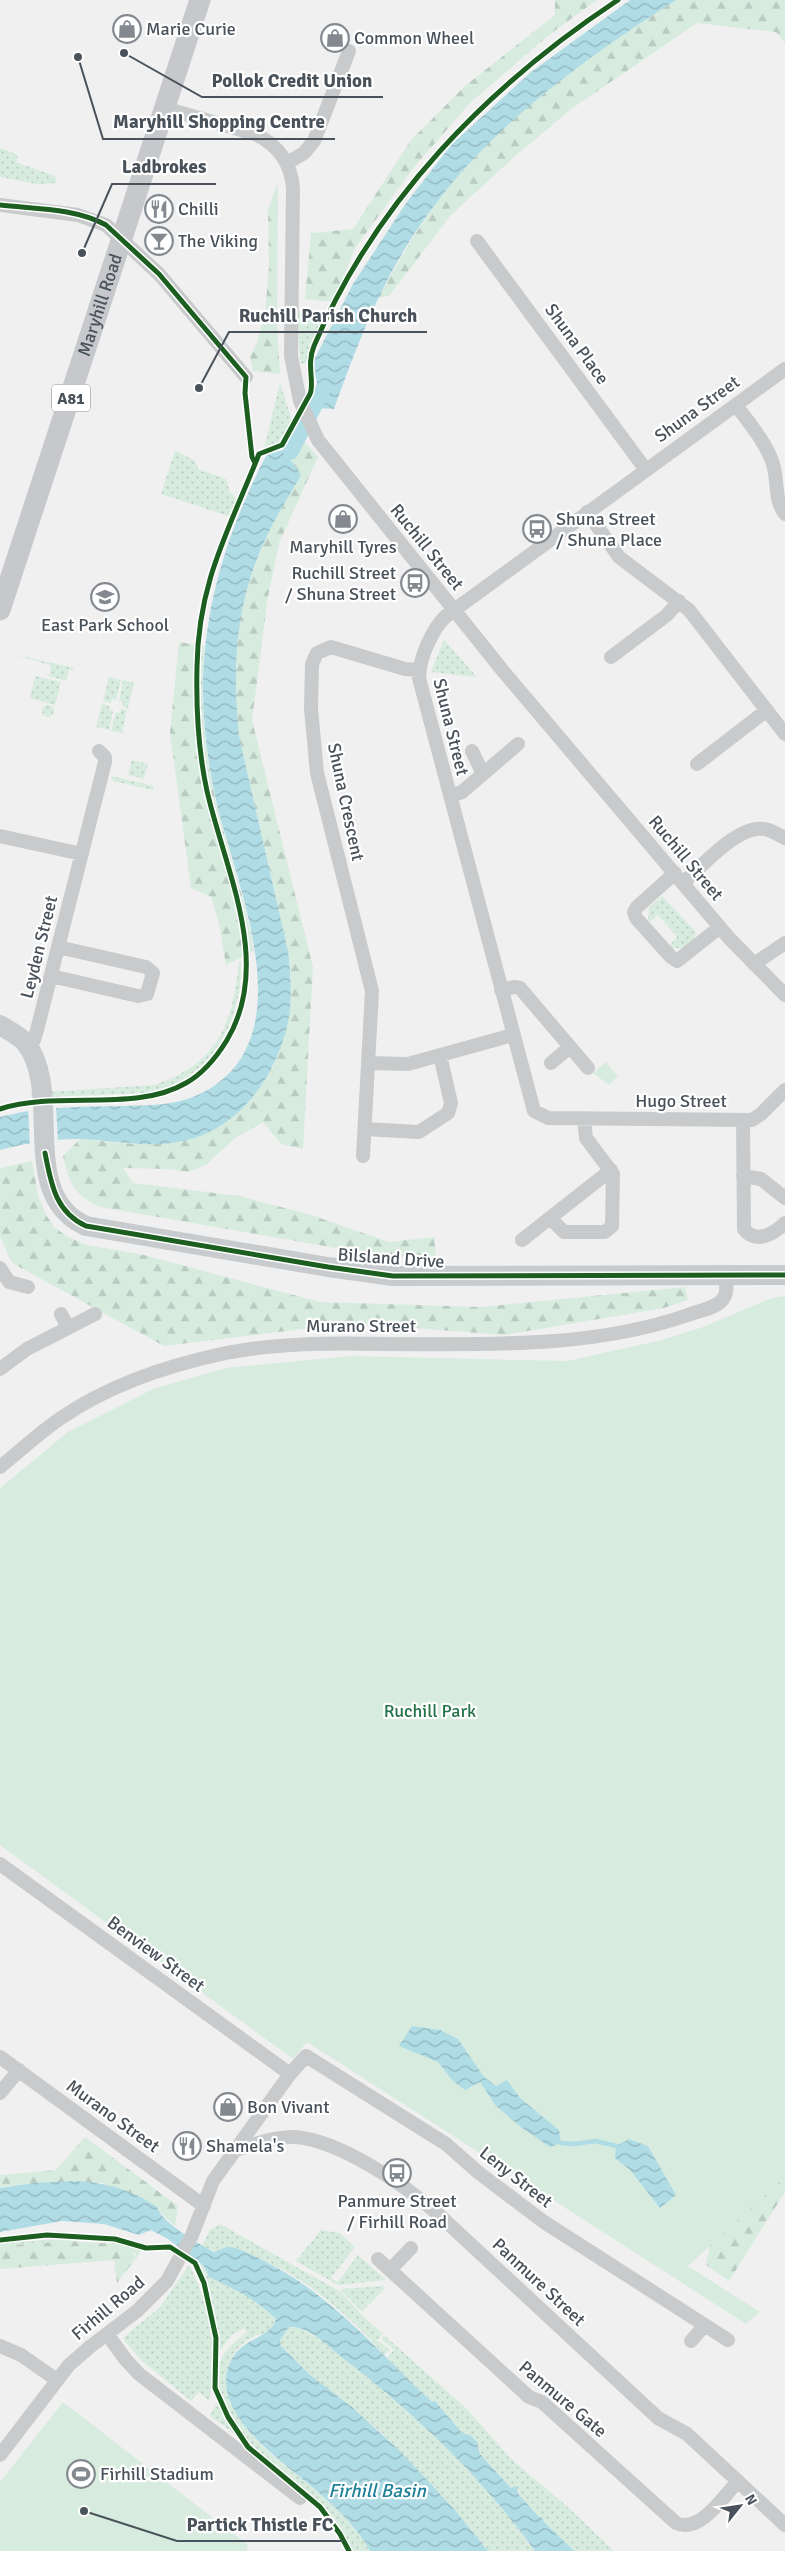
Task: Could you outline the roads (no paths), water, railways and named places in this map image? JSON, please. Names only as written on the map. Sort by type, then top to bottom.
[{"type":"main road","name":"Maryhill Road","points":[[1,601],[200,0]]},
{"type":"main road","name":"Bilsland Drive","points":[[0,1024],[19,1037],[27,1046],[36,1062],[41,1079],[45,1153],[54,1191],[67,1214],[86,1226],[328,1267],[393,1276],[785,1275]]},
{"type":"street","points":[[287,163],[304,153],[312,144],[349,51]]},
{"type":"street","name":"Ruchill Street","points":[[164,108],[255,134],[276,147],[287,163],[293,188],[290,331],[292,372],[306,416],[323,447],[454,609],[720,927],[785,995]]},
{"type":"street","points":[[0,205],[55,211],[98,221],[121,238],[159,274],[246,377]]},
{"type":"street","name":"Shuna Place","points":[[477,241],[646,470]]},
{"type":"street","name":"Shuna Street","points":[[564,1118],[545,1118],[534,1111],[420,684],[419,670],[437,625],[454,609],[785,369]]},
{"type":"street","points":[[736,405],[771,457],[775,471],[778,500],[785,514]]},
{"type":"street","points":[[587,512],[614,552],[625,563],[689,610],[785,734]]},
{"type":"street","points":[[611,657],[667,615],[679,601]]},
{"type":"street","name":"Shuna Crescent","points":[[363,1156],[372,991],[318,782],[312,732],[312,664],[316,653],[331,647],[405,669],[419,670]]},
{"type":"street","points":[[697,764],[767,710]]},
{"type":"street","points":[[450,796],[462,792],[518,744]]},
{"type":"street","name":"Leyden Street","points":[[27,1046],[36,1034],[105,762],[104,757],[98,751]]},
{"type":"street","points":[[472,751],[483,774]]},
{"type":"street","points":[[720,927],[677,961],[671,957],[636,918],[634,912],[637,907],[747,830],[762,828],[785,838]]},
{"type":"street","points":[[0,836],[82,854]]},
{"type":"street","points":[[754,964],[785,943]]},
{"type":"street","points":[[51,976],[138,996],[147,994],[153,973],[146,967],[58,947]]},
{"type":"street","points":[[502,990],[514,987],[520,988],[588,1068]]},
{"type":"street","points":[[369,1063],[403,1065],[513,1035]]},
{"type":"street","points":[[551,1063],[570,1047]]},
{"type":"street","points":[[365,1130],[419,1132],[448,1113],[451,1102],[440,1055]]},
{"type":"street","name":"Hugo Street","points":[[564,1118],[743,1120],[759,1116],[785,1090]]},
{"type":"street","points":[[551,1219],[559,1229],[567,1232],[601,1233],[610,1230],[613,1222],[614,1176],[586,1138],[584,1119]]},
{"type":"street","points":[[743,1120],[742,1221],[747,1233],[753,1236],[772,1235],[785,1223]]},
{"type":"street","points":[[522,1240],[611,1170]]},
{"type":"street","points":[[743,1176],[761,1179],[785,1198]]},
{"type":"street","points":[[0,1268],[5,1286],[28,1287]]},
{"type":"street","name":"Murano Street","points":[[0,1468],[62,1418],[89,1402],[146,1376],[197,1360],[228,1353],[288,1345],[517,1344],[594,1338],[652,1326],[713,1305],[723,1299],[726,1293],[726,1276]]},
{"type":"street","points":[[61,1314],[68,1328]]},
{"type":"street","points":[[0,1369],[27,1349],[95,1314]]},
{"type":"street","name":"Benview Street","points":[[0,1864],[290,2074]]},
{"type":"street","name":"Firhill Road","points":[[0,2455],[57,2380],[84,2351],[151,2299],[167,2280],[181,2258],[192,2235],[213,2181],[290,2074],[306,2056]]},
{"type":"street","name":"Leny Street","points":[[306,2056],[446,2144],[479,2173],[544,2222],[728,2340]]},
{"type":"street","name":"Murano Street","points":[[0,2057],[204,2206]]},
{"type":"street","points":[[0,2093],[19,2070]]},
{"type":"street","name":"Panmure Street","points":[[235,2150],[283,2138],[314,2141],[344,2152],[409,2191],[438,2214],[658,2418],[687,2434],[785,2525]]},
{"type":"street","points":[[390,2270],[411,2248]]},
{"type":"street","name":"Panmure Gate","points":[[378,2259],[529,2397],[542,2402],[676,2523],[686,2525],[697,2521],[738,2481]]},
{"type":"street","points":[[691,2341],[704,2325]]},
{"type":"street","points":[[107,2334],[139,2374],[300,2498]]},
{"type":"street","points":[[0,2346],[21,2354],[57,2380]]},
{"type":"water","points":[[630,0],[676,0],[605,47],[537,99],[505,127],[475,158],[421,224],[394,267],[361,337],[334,409],[317,408],[309,400],[317,384],[313,362],[353,284],[406,203],[452,144],[531,72]]},
{"type":"water","points":[[296,427],[302,439],[291,460],[301,475],[274,522],[256,563],[242,611],[236,659],[239,736],[288,951],[291,981],[290,1011],[279,1051],[271,1069],[248,1103],[217,1128],[198,1137],[166,1144],[79,1139],[59,1140],[29,1143],[0,1150],[0,1117],[48,1109],[162,1104],[181,1101],[200,1094],[232,1070],[251,1038],[258,1001],[256,961],[249,919],[217,804],[211,775],[204,716],[204,655],[208,625],[221,566],[241,509],[267,454],[283,450]]},
{"type":"water","points":[[412,2026],[440,2030],[458,2039],[484,2077],[496,2086],[507,2080],[520,2098],[559,2130],[561,2143],[550,2147],[522,2128],[496,2106],[480,2082],[465,2090],[452,2080],[438,2062],[399,2046]]},
{"type":"water","points":[[629,2139],[648,2146],[676,2195],[660,2208],[630,2170],[615,2158],[616,2146]]},
{"type":"water","name":"Firhill Basin","points":[[76,2181],[98,2183],[128,2191],[157,2207],[166,2220],[199,2244],[214,2252],[232,2247],[253,2255],[309,2288],[352,2324],[432,2402],[435,2401],[462,2433],[470,2435],[477,2442],[480,2454],[511,2488],[516,2486],[519,2495],[574,2551],[535,2551],[470,2472],[422,2424],[318,2338],[304,2330],[289,2327],[280,2340],[281,2346],[309,2374],[353,2408],[400,2451],[455,2510],[488,2551],[370,2551],[353,2526],[339,2511],[255,2438],[241,2421],[231,2404],[226,2386],[228,2368],[232,2358],[238,2350],[267,2332],[272,2326],[276,2319],[268,2312],[244,2295],[209,2277],[204,2266],[168,2239],[151,2230],[139,2235],[104,2224],[62,2221],[0,2232],[0,2188],[34,2183]]},
{"type":"waterway","points":[[291,452],[324,388]]},
{"type":"waterway","points":[[561,2143],[573,2144],[596,2141],[616,2146]]},
{"type":"place","name":"Marie Curie","points":[[127,29]]},
{"type":"place","name":"Common Wheel","points":[[335,38]]},
{"type":"place","name":"Pollok Credit Union","points":[[124,53]]},
{"type":"place","name":"Maryhill Shopping Centre","points":[[78,57]]},
{"type":"place","name":"Chilli","points":[[159,209]]},
{"type":"place","name":"The Viking","points":[[159,241]]},
{"type":"place","name":"Ladbrokes","points":[[82,253]]},
{"type":"place","name":"Ruchill Parish Church","points":[[199,388]]},
{"type":"place","name":"Maryhill Tyres","points":[[343,519]]},
{"type":"place","name":"Shuna Street / Shuna Place","points":[[537,529]]},
{"type":"place","name":"Ruchill Street / Shuna Street","points":[[415,583]]},
{"type":"place","name":"East Park School","points":[[105,597]]},
{"type":"place","name":"Bon Vivant","points":[[228,2107]]},
{"type":"place","name":"Shamela's","points":[[187,2146]]},
{"type":"place","name":"Panmure Street / Firhill Road","points":[[397,2173]]},
{"type":"place","name":"Firhill Stadium","points":[[81,2474]]},
{"type":"place","name":"Partick Thistle FC","points":[[84,2511]]},
{"type":"park label","name":"Ruchill Park","points":[[430,1711]]}]
